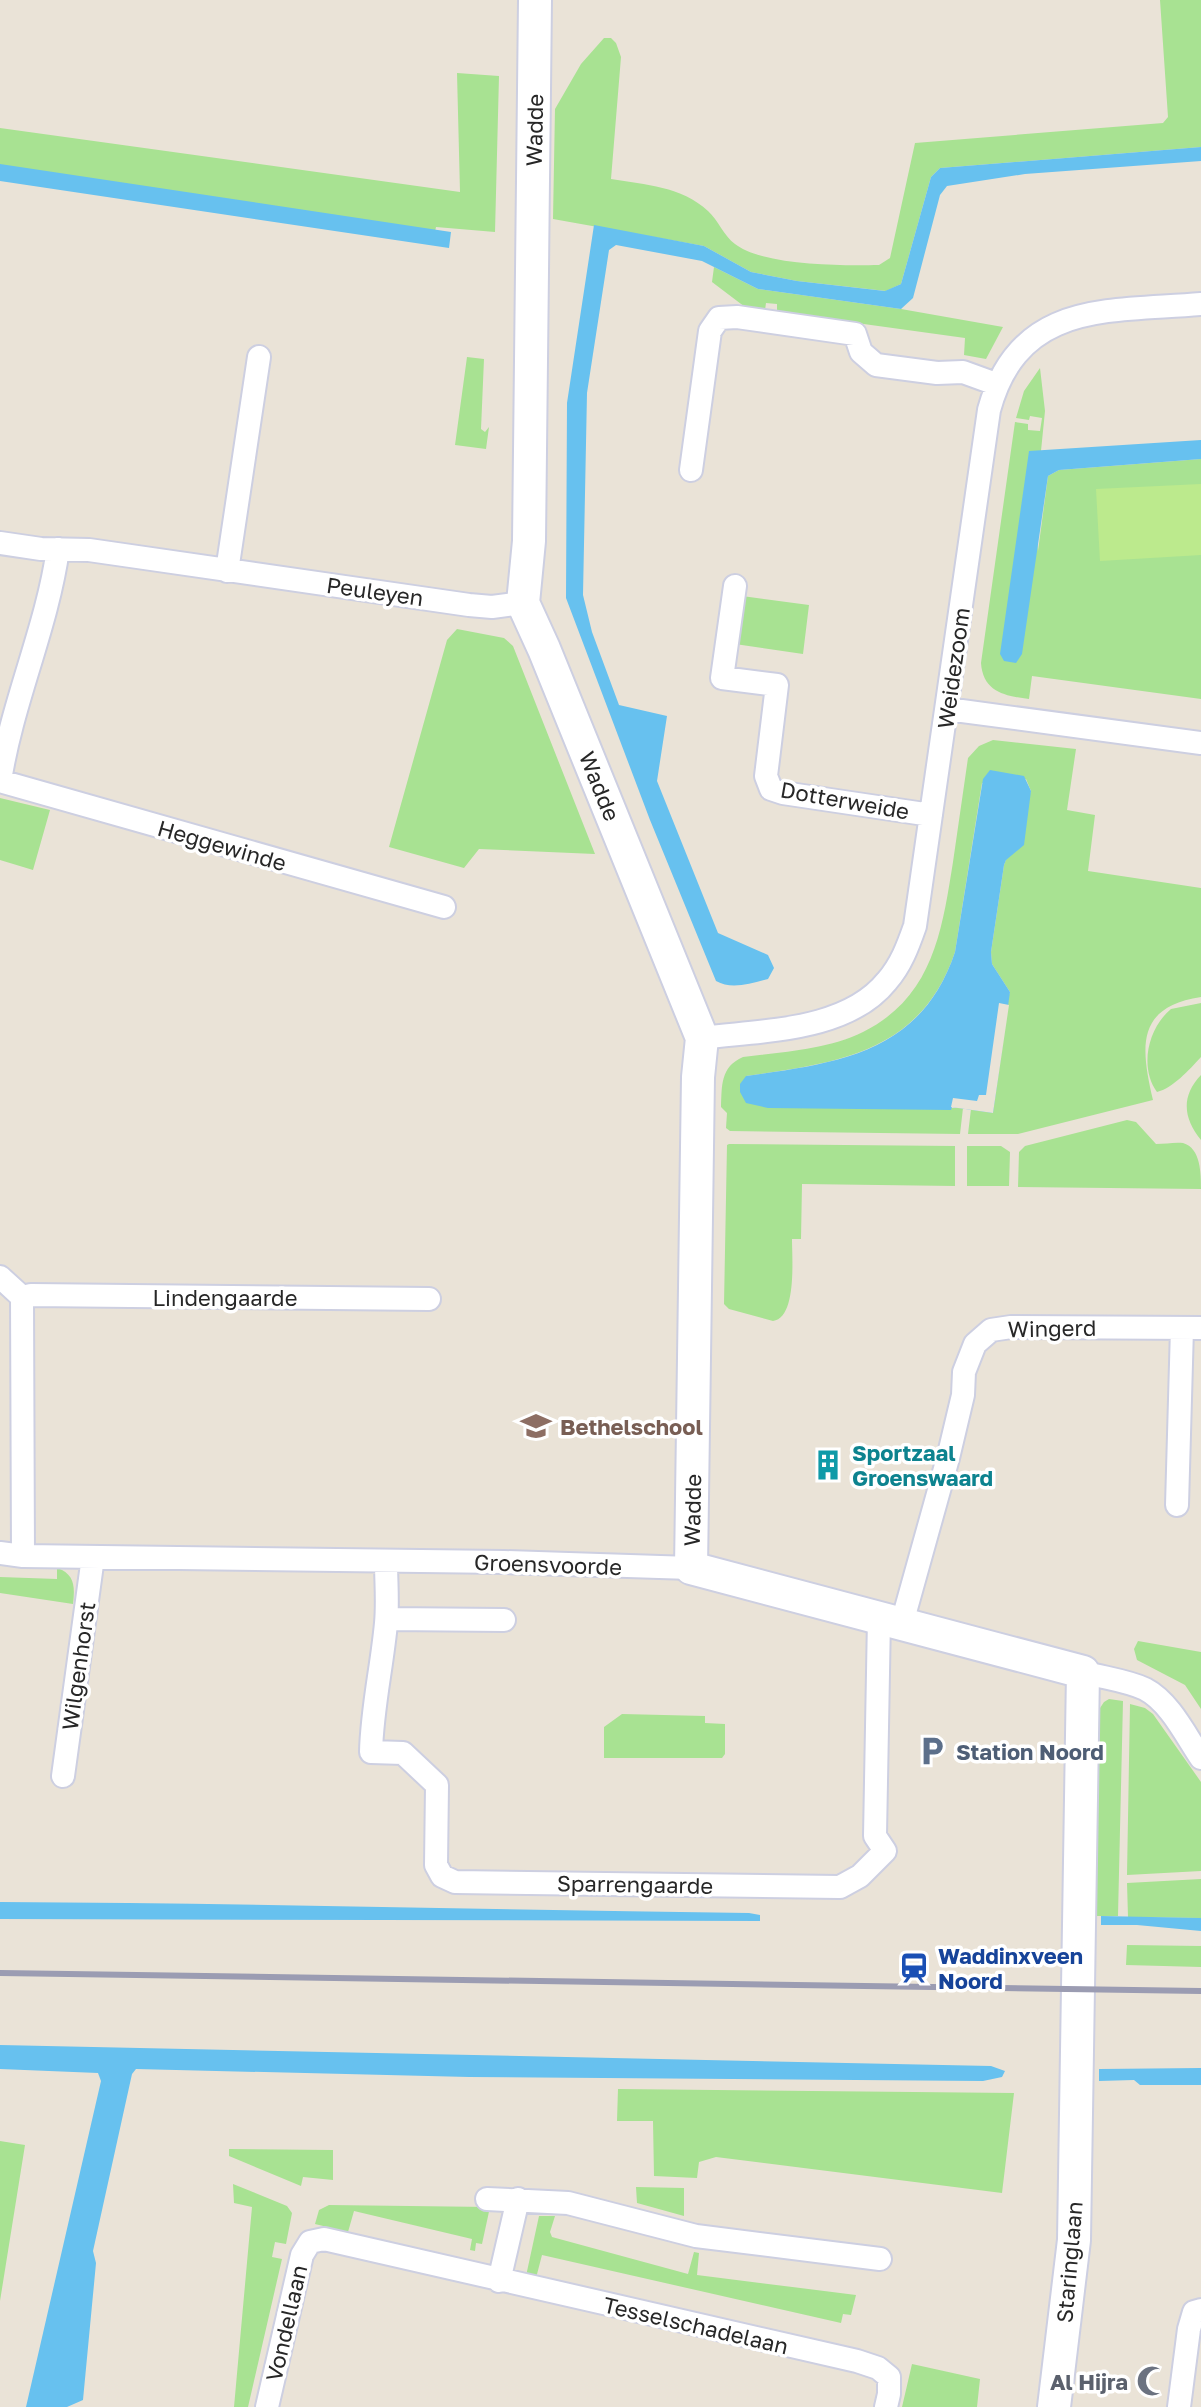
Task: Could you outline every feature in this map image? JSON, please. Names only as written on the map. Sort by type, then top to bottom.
[{"type":"street","name":"Wadde","points":[[535,0],[529,541],[523,603],[702,1038],[698,1077],[691,1568]]},
{"type":"street","name":"Weidezoom","points":[[702,1038],[802,1025],[835,1017],[863,1003],[886,983],[904,958],[915,926],[989,410],[996,384],[1020,349],[1045,329],[1068,318],[1089,313],[1201,304]]},
{"type":"street","points":[[691,470],[710,331],[719,318],[737,317],[855,334],[861,352],[876,365],[937,373],[963,372],[996,384]]},
{"type":"street","points":[[227,571],[259,357]]},
{"type":"street","name":"Peuleyen","points":[[0,543],[89,550],[469,605],[492,607],[523,603]]},
{"type":"street","name":"Heggewinde","points":[[58,549],[53,584],[5,751],[0,781],[444,907]]},
{"type":"street","name":"Dotterweide","points":[[735,586],[722,678],[777,685],[766,776],[771,789],[931,815]]},
{"type":"street","points":[[947,709],[1201,743]]},
{"type":"street","points":[[0,1277],[22,1297],[20,1506],[11,1554]]},
{"type":"street","name":"Lindengaarde","points":[[22,1297],[429,1299]]},
{"type":"street","name":"Wingerd","points":[[891,1620],[948,1458],[963,1395],[964,1372],[975,1344],[991,1330],[1011,1327],[1192,1328],[1177,1505]]},
{"type":"street","name":"Groensvoorde","points":[[11,1554],[691,1568],[1083,1672]]},
{"type":"street","name":"Wilgenhorst","points":[[63,1776],[93,1557]]},
{"type":"street","name":"Sparrengaarde","points":[[386,1561],[387,1619],[372,1713],[371,1752],[403,1753],[437,1785],[436,1865],[442,1876],[455,1882],[840,1887],[860,1876],[885,1851],[875,1836],[891,1620]]},
{"type":"street","points":[[387,1619],[504,1620]]},
{"type":"street","points":[[1083,1672],[1147,1690],[1162,1702],[1201,1758]]},
{"type":"street","name":"Staringlaan","points":[[1054,2407],[1074,2240],[1083,1672]]},
{"type":"street","points":[[487,2199],[568,2203],[696,2236],[880,2259]]},
{"type":"street","points":[[499,2281],[518,2199]]},
{"type":"street","name":"Tesselschadelaan","points":[[310,2242],[324,2239],[344,2243],[857,2361],[878,2368],[889,2377],[886,2407]]},
{"type":"street","name":"Vondellaan","points":[[267,2407],[302,2255],[310,2242]]},
{"type":"street","points":[[1179,2407],[1189,2329],[1194,2312],[1201,2310]]},
{"type":"green space","points":[[1160,0],[1201,0],[1201,147],[940,168],[931,177],[901,284],[886,291],[797,281],[751,272],[704,246],[553,219],[555,109],[581,64],[604,38],[611,38],[621,57],[611,179],[662,188],[686,196],[708,211],[735,244],[764,257],[804,263],[879,265],[890,258],[915,143],[1163,123],[1168,117]]},
{"type":"green space","points":[[457,73],[499,76],[495,232],[436,227],[435,232],[0,175],[0,128],[460,192]]},
{"type":"green space","points":[[714,267],[758,289],[1003,327],[986,359],[964,355],[965,338],[777,312],[777,304],[766,303],[765,310],[745,307],[712,282]]},
{"type":"green space","points":[[467,357],[484,359],[481,429],[485,432],[489,427],[486,449],[455,445]]},
{"type":"green space","points":[[1040,368],[1045,411],[1041,451],[1029,451],[1038,551],[1048,476],[1059,470],[1201,459],[1201,699],[1032,676],[1029,699],[997,691],[986,680],[981,663],[1015,422],[1028,424],[1028,430],[1040,431],[1042,418],[1016,418],[1024,391]]},
{"type":"green space","points":[[1201,484],[1201,555],[1100,561],[1096,489]]},
{"type":"green space","points":[[742,596],[809,605],[803,654],[735,644]]},
{"type":"green space","points":[[457,629],[504,638],[513,646],[595,854],[479,849],[464,868],[389,847],[447,640]]},
{"type":"green space","points":[[993,740],[1076,749],[1067,810],[1095,815],[1088,871],[1201,888],[1201,997],[1179,1002],[1154,1020],[1146,1047],[1153,1100],[1018,1134],[968,1134],[971,1109],[1010,992],[992,964],[991,952],[1004,865],[1031,791],[1026,779],[982,783],[955,952],[940,986],[921,1012],[898,1032],[872,1047],[843,1058],[746,1076],[859,1108],[963,1108],[960,1134],[730,1131],[726,1128],[727,1113],[721,1107],[722,1092],[726,1072],[735,1061],[743,1057],[819,1047],[863,1032],[887,1017],[919,981],[930,960],[944,913],[968,758],[979,746]]},
{"type":"green space","points":[[0,798],[50,810],[33,870],[0,860]]},
{"type":"green space","points":[[1201,1003],[1201,1057],[1175,1083],[1157,1092],[1151,1082],[1147,1060],[1157,1026],[1171,1009]]},
{"type":"green space","points":[[1201,1075],[1201,1140],[1191,1124],[1187,1099]]},
{"type":"green space","points":[[1127,1120],[1136,1122],[1156,1144],[1183,1143],[1189,1146],[1199,1162],[1201,1189],[1018,1187],[1019,1152],[1025,1146]]},
{"type":"green space","points":[[729,1144],[955,1146],[955,1186],[802,1184],[801,1239],[792,1239],[790,1299],[781,1317],[773,1321],[729,1309],[724,1304]]},
{"type":"green space","points":[[967,1146],[1001,1146],[1010,1152],[1009,1186],[967,1186]]},
{"type":"green space","points":[[57,1568],[67,1574],[72,1582],[73,1604],[0,1593],[0,1577],[57,1579]]},
{"type":"green space","points":[[1138,1641],[1201,1652],[1201,1709],[1185,1685],[1137,1660],[1134,1649]]},
{"type":"green space","points":[[1109,1699],[1123,1701],[1118,1916],[1096,1916],[1098,1711]]},
{"type":"green space","points":[[1130,1704],[1153,1714],[1201,1782],[1201,1871],[1127,1875]]},
{"type":"green space","points":[[622,1714],[705,1716],[705,1723],[725,1724],[725,1754],[722,1758],[604,1758],[604,1727]]},
{"type":"green space","points":[[1201,1879],[1201,1918],[1128,1917],[1127,1883]]},
{"type":"green space","points":[[1127,1945],[1201,1946],[1201,1967],[1126,1965]]},
{"type":"green space","points":[[618,2089],[1014,2093],[1002,2193],[716,2157],[699,2162],[697,2178],[654,2176],[653,2121],[617,2121]]},
{"type":"green space","points":[[0,2141],[25,2145],[0,2301]]},
{"type":"green space","points":[[229,2149],[333,2150],[333,2180],[303,2177],[301,2186],[229,2156]]},
{"type":"green space","points":[[233,2184],[287,2206],[292,2213],[286,2244],[275,2242],[272,2257],[282,2259],[248,2407],[234,2407],[252,2207],[234,2203]]},
{"type":"green space","points":[[636,2187],[684,2188],[684,2216],[637,2203]]},
{"type":"green space","points":[[329,2205],[490,2207],[482,2244],[476,2243],[475,2251],[470,2250],[472,2239],[354,2211],[348,2232],[315,2224],[319,2210]]},
{"type":"green space","points":[[539,2216],[555,2216],[550,2232],[552,2237],[688,2274],[694,2252],[699,2253],[697,2275],[856,2295],[851,2315],[843,2314],[841,2323],[542,2255],[536,2278],[526,2276]]},
{"type":"green space","points":[[912,2364],[980,2379],[977,2407],[902,2407]]},
{"type":"water","points":[[1201,147],[1201,161],[1025,174],[947,186],[940,195],[913,298],[901,309],[758,289],[702,261],[616,245],[609,250],[587,393],[583,595],[592,632],[619,705],[667,716],[657,781],[718,933],[768,955],[774,968],[768,979],[748,984],[728,985],[716,981],[650,820],[566,598],[567,403],[594,225],[704,246],[751,272],[797,281],[885,291],[901,284],[931,177],[940,168]]},
{"type":"water","points":[[0,164],[451,232],[449,248],[0,181]]},
{"type":"water","points":[[1201,440],[1201,459],[1059,470],[1048,476],[1022,654],[1016,663],[1004,661],[1000,654],[1029,451]]},
{"type":"water","points":[[990,770],[1024,776],[1031,791],[1024,845],[1004,865],[991,952],[992,964],[1010,992],[993,1113],[952,1107],[951,1110],[768,1108],[746,1103],[740,1092],[740,1084],[746,1076],[843,1058],[898,1033],[921,1013],[940,986],[955,952],[983,779]]},
{"type":"water","points":[[0,1902],[749,1913],[760,1915],[760,1921],[0,1919]]},
{"type":"water","points":[[1101,1916],[1201,1918],[1201,1931],[1101,1925]]},
{"type":"water","points":[[0,2045],[991,2066],[1005,2071],[1002,2077],[983,2081],[469,2077],[136,2069],[132,2074],[93,2251],[96,2263],[83,2400],[67,2407],[26,2407],[101,2081],[98,2073],[0,2069]]},
{"type":"water","points":[[1201,2068],[1201,2085],[1099,2081],[1099,2069]]},
{"type":"pier","points":[[999,1003],[1009,1005],[993,1113],[951,1107],[953,1098],[977,1101],[979,1095],[986,1095]]},
{"type":"railway","points":[[0,1973],[1201,1991]]},
{"type":"place","name":"Bethelschool","points":[[536,1426]]},
{"type":"place","name":"Sportzaal Groenswaard","points":[[828,1465]]},
{"type":"place","name":"Station Noord","points":[[932,1751]]},
{"type":"place","name":"Waddinxveen Noord","points":[[914,1968]]},
{"type":"place","name":"Al Hijra","points":[[1152,2381]]}]
